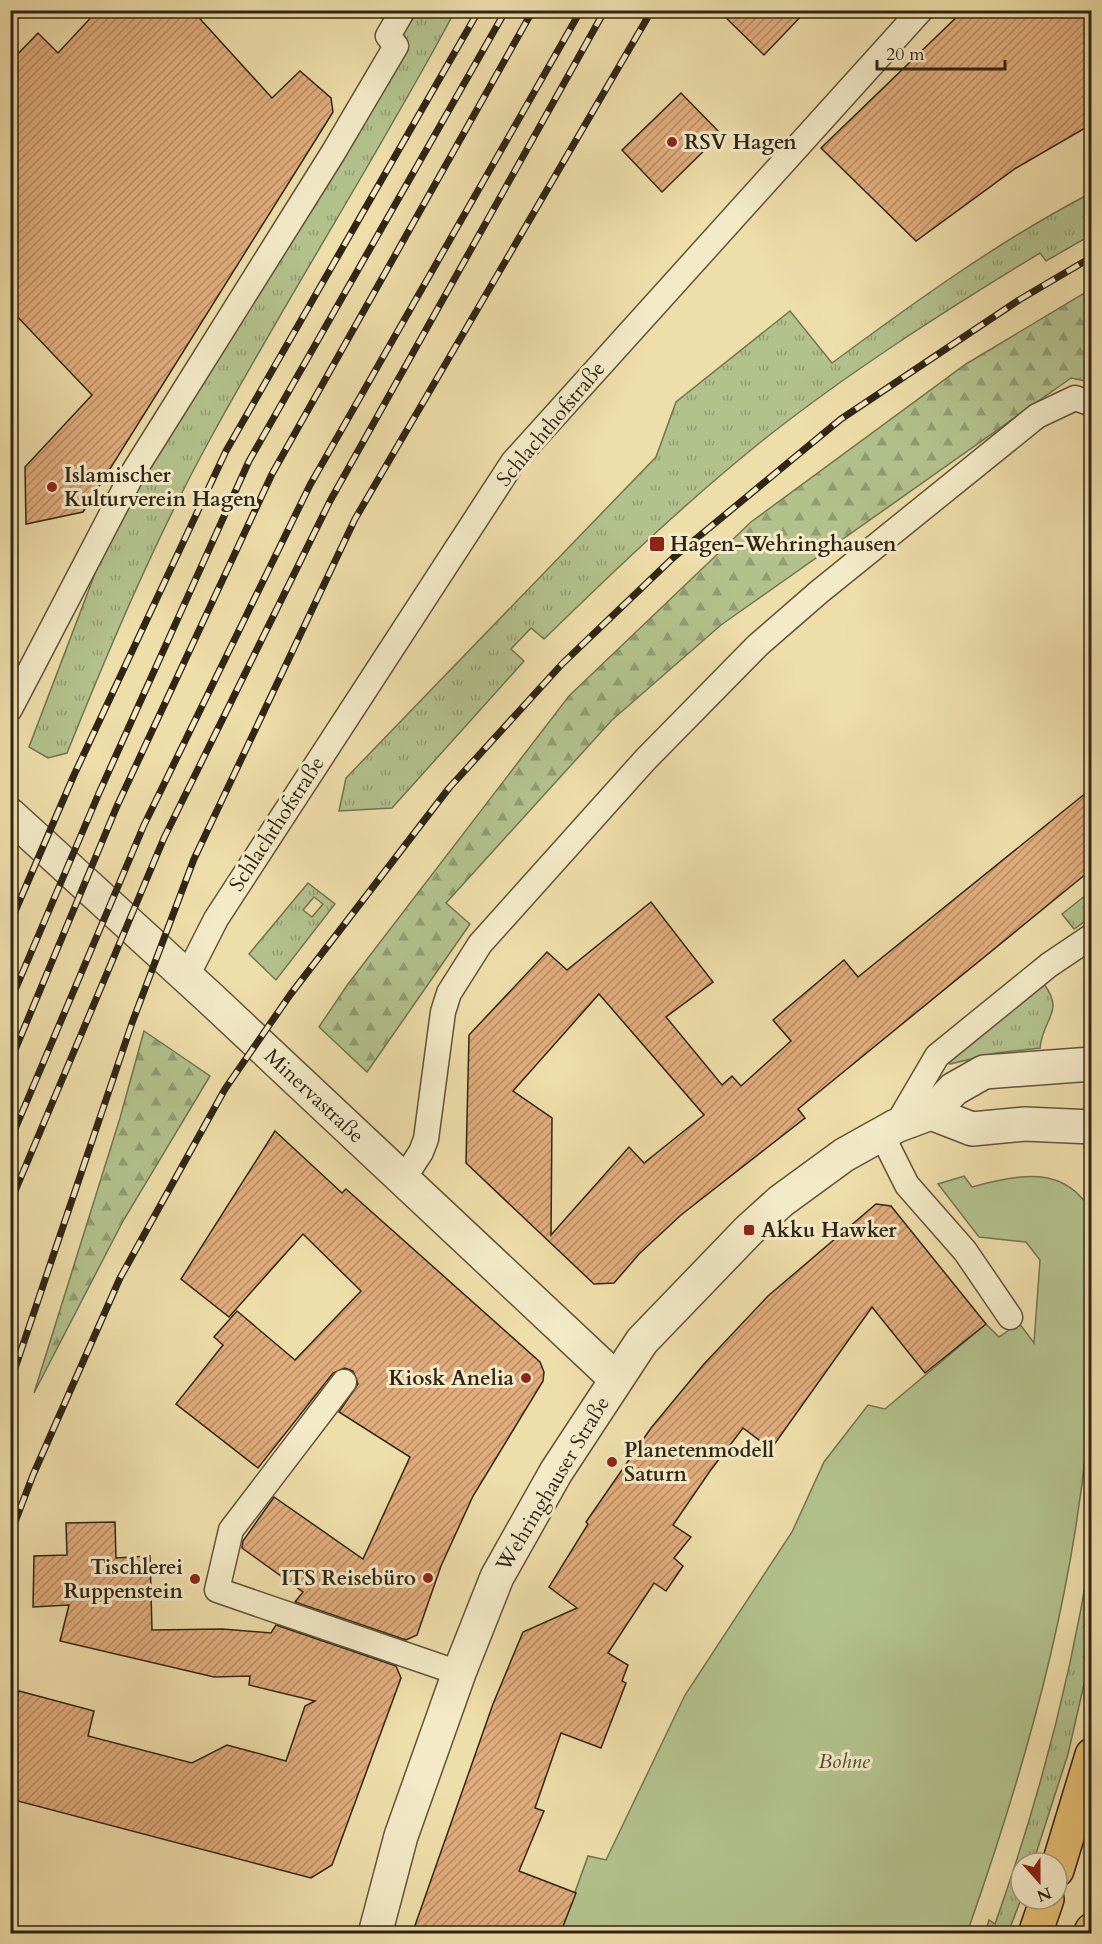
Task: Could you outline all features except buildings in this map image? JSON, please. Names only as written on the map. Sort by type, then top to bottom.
[{"type":"main road","points":[[1063,1851],[1092,1755]]},
{"type":"main road","points":[[1035,1934],[1043,1911]]},
{"type":"street","name":"Minervastraße","points":[[10,815],[187,976],[616,1378]]},
{"type":"street","name":"Wehringhauser Straße","points":[[375,1934],[401,1836],[459,1673],[497,1577],[556,1472],[616,1378],[649,1334],[749,1230],[816,1174],[888,1130],[931,1113],[954,1089],[984,1072],[1092,1064]]},
{"type":"street","points":[[931,1113],[972,1129],[1025,1124],[1092,1127]]},
{"type":"lane","points":[[10,709],[134,471],[333,153],[396,46],[388,36],[403,10]]},
{"type":"lane","name":"Schlachthofstraße","points":[[187,976],[216,919],[513,462],[921,10]]},
{"type":"lane","points":[[404,1178],[422,1152],[426,1139],[438,1042],[449,993],[480,944],[645,760],[758,645],[819,592],[1037,416],[1075,398],[1092,404]]},
{"type":"lane","name":"Wehringhauser Straße","points":[[888,1130],[937,1056],[1049,965],[1092,936]]},
{"type":"lane","points":[[888,1130],[907,1185],[965,1251],[1010,1317]]},
{"type":"lane","points":[[344,1382],[231,1530],[217,1590],[459,1673]]},
{"type":"green space","points":[[417,11],[455,11],[193,471],[136,590],[67,753],[48,758],[29,747],[134,471]]},
{"type":"green space","points":[[1091,193],[1091,235],[1046,261],[1040,253],[898,342],[795,415],[678,512],[544,639],[531,628],[511,649],[524,661],[392,808],[339,811],[346,778],[656,457],[676,402],[790,311],[832,363],[991,252]]},
{"type":"green space","points":[[1091,289],[1091,382],[1071,378],[721,625],[612,720],[446,903],[470,924],[367,1072],[319,1027],[348,984],[569,696],[751,522],[966,364]]},
{"type":"green space","points":[[308,883],[335,904],[276,980],[249,954]],"holes":[[[314,897],[323,904],[312,917],[303,910]]]},
{"type":"green space","points":[[1091,891],[1091,917],[1074,929],[1062,914]]},
{"type":"green space","points":[[1044,984],[1053,1002],[1053,1009],[1040,1048],[996,1053],[950,1064],[949,1060]]},
{"type":"green space","points":[[144,1031],[210,1076],[123,1221],[34,1393],[120,1118]]},
{"type":"green space","name":"Bohne","points":[[964,1176],[972,1187],[1006,1179],[1039,1177],[1069,1186],[1081,1197],[1092,1213],[1093,1310],[1087,1440],[1066,1584],[1033,1726],[967,1933],[560,1934],[588,1856],[606,1860],[685,1695],[792,1532],[824,1462],[868,1405],[885,1409],[986,1324],[999,1337],[1019,1323],[1034,1343],[1040,1260],[1026,1242],[979,1237],[938,1184]]},
{"type":"green space","points":[[1091,1551],[1091,1654],[1068,1754],[1037,1851],[1019,1851],[1052,1740],[1083,1599]]},
{"type":"green space","points":[[1009,1884],[1009,1911],[1016,1911],[1008,1933],[985,1933],[989,1920],[995,1924]]},
{"type":"railway","points":[[10,923],[74,775],[226,451],[479,10]]},
{"type":"railway","points":[[10,1002],[99,793],[249,461],[506,10]]},
{"type":"railway","points":[[10,1062],[117,806],[272,474],[533,10]]},
{"type":"railway","points":[[10,1141],[144,825],[310,485],[581,10]]},
{"type":"railway","points":[[10,1203],[164,838],[330,501],[605,10]]},
{"type":"railway","points":[[10,1383],[132,1023],[194,859],[355,519],[652,10]]},
{"type":"railway","points":[[10,1535],[33,1475],[120,1278],[225,1089],[290,995],[449,788],[562,664],[674,557],[841,419],[1019,300],[1092,257]]},
{"type":"place","name":"RSV Hagen","points":[[672,142]]},
{"type":"place","name":"Islamischer Kulturverein Hagen","points":[[52,487]]},
{"type":"place","name":"Hagen-Wehringhausen","points":[[657,544]]},
{"type":"place","name":"Akku Hawker","points":[[749,1230]]},
{"type":"place","name":"Kiosk Anelia","points":[[526,1378]]},
{"type":"place","name":"Planetenmodell Saturn","points":[[612,1462]]},
{"type":"place","name":"ITS Reisebüro","points":[[428,1578]]},
{"type":"place","name":"Tischlerei Ruppenstein","points":[[195,1579]]}]
